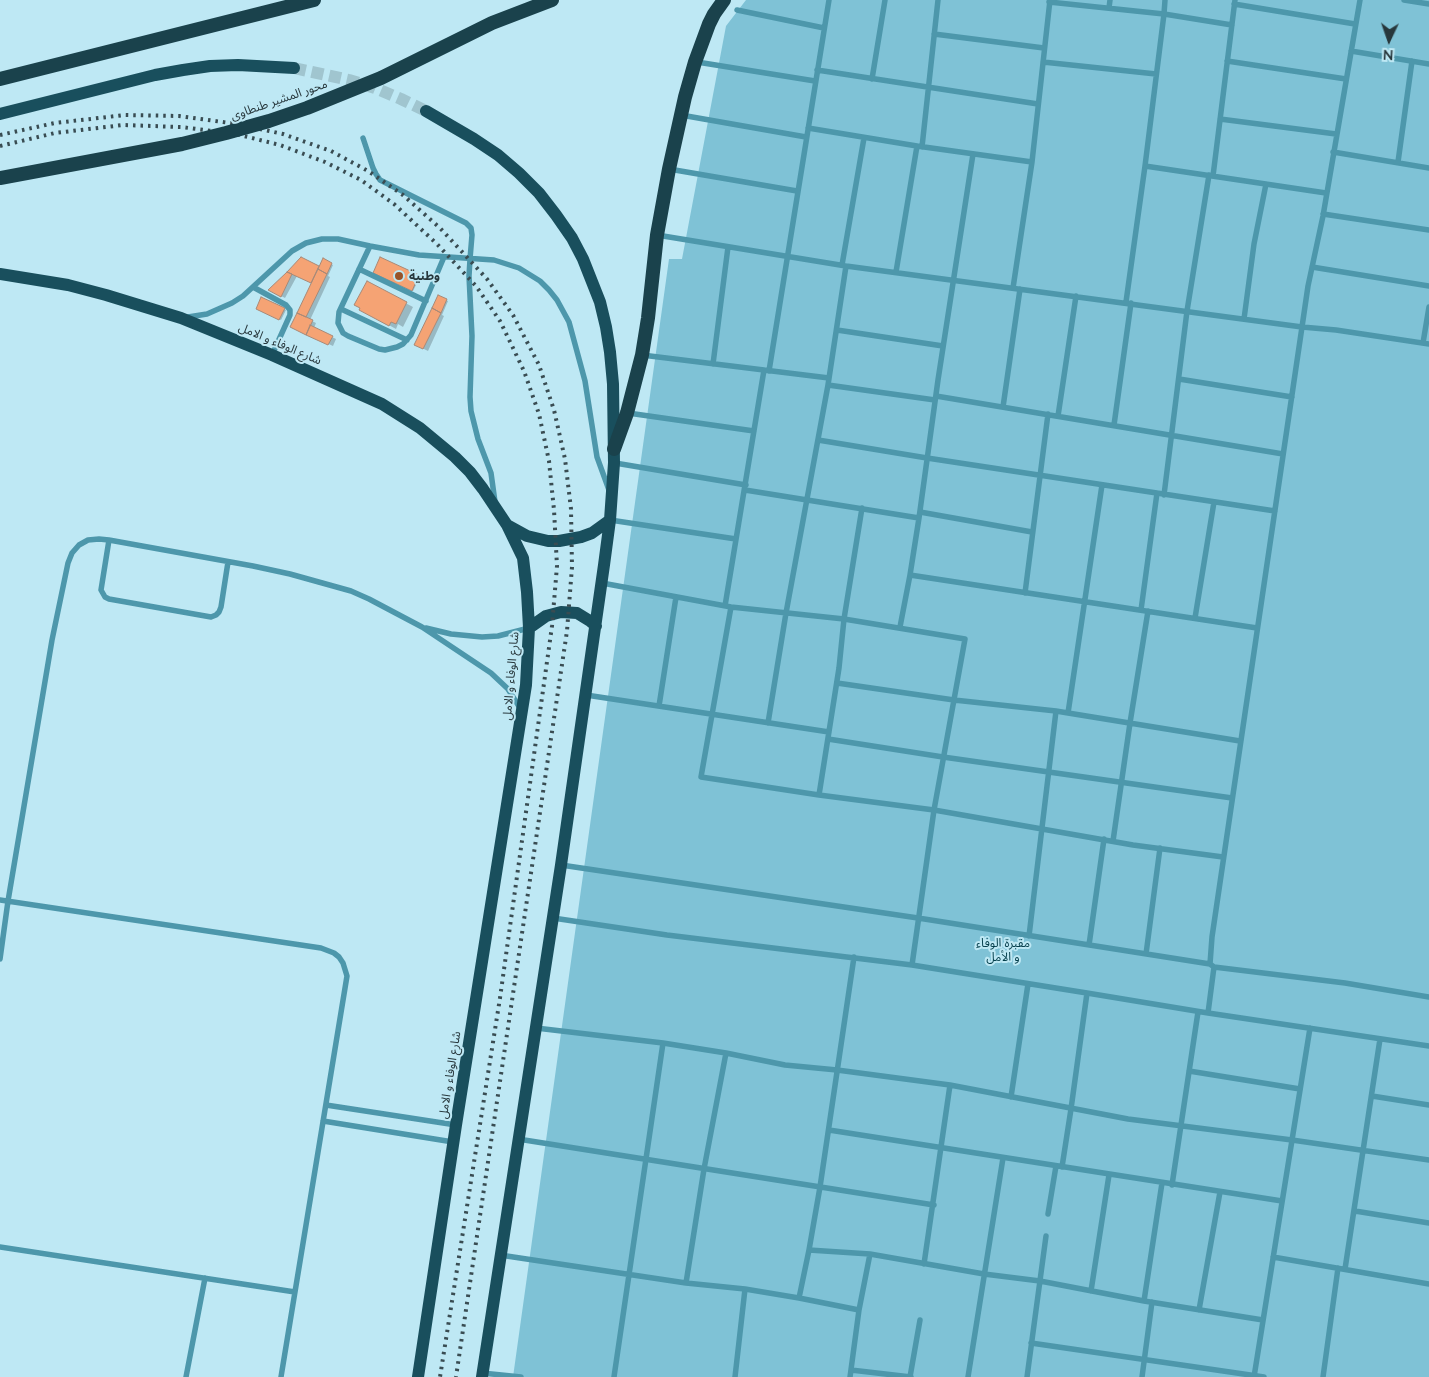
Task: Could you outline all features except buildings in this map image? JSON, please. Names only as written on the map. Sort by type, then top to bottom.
[{"type":"highway","points":[[0,79],[314,0]]},
{"type":"highway","name":"محور المشير طنطاوى","points":[[0,178],[182,144],[226,134],[269,121],[381,78],[492,24],[552,0]]},
{"type":"highway","points":[[614,449],[627,413],[642,355],[658,235],[669,169],[681,114],[695,62],[709,24],[724,0]]},
{"type":"main road","points":[[0,114],[155,75],[183,70],[210,66],[238,65],[294,68]]},
{"type":"main road","points":[[426,112],[474,139],[498,155],[519,173],[545,200],[572,238],[593,280],[606,327],[613,384],[614,463],[610,520],[602,583],[553,918],[482,1375]]},
{"type":"main road","name":"شارع الوفاء و الامل","points":[[0,274],[106,295],[181,318],[272,355],[382,404],[420,428],[465,467],[484,489],[496,507],[523,558],[529,628],[528,668],[522,715],[453,1142],[418,1377]]},
{"type":"main road","points":[[507,525],[537,539],[559,541],[586,535],[610,520]]},
{"type":"main road","points":[[529,628],[546,616],[561,612],[576,613],[596,626]]},
{"type":"lane","points":[[828,0],[787,256],[736,539],[728,606],[701,778],[934,810],[1114,841],[1223,857]]},
{"type":"lane","points":[[872,79],[885,0]]},
{"type":"lane","points":[[896,272],[929,88],[938,0]]},
{"type":"lane","points":[[1109,8],[1110,0]]},
{"type":"lane","points":[[1114,425],[1165,0]]},
{"type":"lane","points":[[1208,1014],[1212,937],[1302,327],[1360,0]]},
{"type":"lane","points":[[1404,0],[1429,4]]},
{"type":"lane","points":[[1013,288],[1032,162],[1049,1],[1164,14],[1232,25]]},
{"type":"lane","points":[[1140,610],[1172,436],[1187,311],[1220,119],[1234,2],[1355,24]]},
{"type":"lane","points":[[737,10],[824,28]]},
{"type":"lane","points":[[934,34],[1044,48]]},
{"type":"lane","points":[[1351,51],[1429,64]]},
{"type":"lane","points":[[1227,61],[1346,79]]},
{"type":"lane","points":[[1398,162],[1412,61]]},
{"type":"lane","points":[[695,62],[815,81]]},
{"type":"lane","points":[[1043,62],[1156,74]]},
{"type":"lane","points":[[817,70],[1038,104]]},
{"type":"lane","points":[[681,114],[806,137]]},
{"type":"lane","points":[[1220,119],[1336,134]]},
{"type":"lane","points":[[808,128],[1032,162]]},
{"type":"lane","points":[[363,138],[373,168],[380,180],[471,228],[471,411],[475,432],[490,473],[496,507]]},
{"type":"lane","points":[[768,723],[837,330],[844,265],[864,138]]},
{"type":"lane","points":[[1333,152],[1429,168]]},
{"type":"lane","points":[[900,627],[910,575],[973,154]]},
{"type":"lane","points":[[1145,166],[1326,193]]},
{"type":"lane","points":[[669,169],[797,191]]},
{"type":"lane","points":[[1244,319],[1254,244],[1266,184]]},
{"type":"lane","points":[[1323,214],[1429,230]]},
{"type":"lane","points":[[658,235],[844,265],[1426,343],[1429,307]]},
{"type":"lane","points":[[181,318],[201,316],[220,309],[243,296],[285,256],[306,242],[322,238],[403,252],[494,260],[507,264],[530,274],[549,290],[564,310],[585,381],[597,457],[603,478],[612,497]]},
{"type":"lane","points":[[370,246],[341,309],[338,323],[343,333],[348,336],[374,348],[385,350],[397,347],[407,340],[444,257]]},
{"type":"lane","points":[[713,364],[728,247]]},
{"type":"lane","points":[[1312,267],[1429,286]]},
{"type":"lane","points":[[360,269],[426,301]]},
{"type":"lane","points":[[253,287],[288,306],[290,310],[290,315],[272,355]]},
{"type":"lane","points":[[1003,407],[1020,289]]},
{"type":"lane","points":[[1058,416],[1076,296]]},
{"type":"lane","points":[[341,309],[407,340]]},
{"type":"lane","points":[[837,330],[943,346]]},
{"type":"lane","points":[[642,355],[766,370],[828,382],[1048,414],[1283,454]]},
{"type":"lane","points":[[1179,379],[1292,397]]},
{"type":"lane","points":[[627,413],[754,431]]},
{"type":"lane","points":[[1025,593],[1048,414]]},
{"type":"lane","points":[[818,440],[1275,511]]},
{"type":"lane","points":[[614,463],[806,500],[1032,532]]},
{"type":"lane","points":[[1068,713],[1102,485]]},
{"type":"lane","points":[[1195,618],[1214,502]]},
{"type":"lane","points":[[819,795],[862,508]]},
{"type":"lane","points":[[610,520],[736,539]]},
{"type":"lane","points":[[0,959],[52,640],[68,563],[72,553],[79,545],[88,540],[109,540],[290,574],[351,591],[422,627],[491,673],[514,698],[522,715]]},
{"type":"lane","points":[[109,540],[100,590],[109,599],[211,617],[216,615],[221,607],[228,562]]},
{"type":"lane","points":[[910,575],[1258,628]]},
{"type":"lane","points":[[602,583],[728,606],[844,619],[965,639],[934,810],[912,966]]},
{"type":"lane","points":[[659,706],[676,597]]},
{"type":"lane","points":[[1114,841],[1130,723],[1148,612]]},
{"type":"lane","points":[[422,627],[451,634],[482,637],[498,636],[529,628]]},
{"type":"lane","points":[[837,683],[954,700],[1056,711],[1240,742]]},
{"type":"lane","points":[[586,695],[829,732]]},
{"type":"lane","points":[[1029,936],[1056,711]]},
{"type":"lane","points":[[828,739],[1232,798]]},
{"type":"lane","points":[[1089,945],[1104,839]]},
{"type":"lane","points":[[1146,954],[1160,848]]},
{"type":"lane","points":[[561,865],[1429,997]]},
{"type":"lane","points":[[0,900],[321,948],[334,953],[343,963],[347,976],[281,1377]]},
{"type":"lane","points":[[553,918],[854,957],[1208,1014],[1429,1046]]},
{"type":"lane","points":[[799,1298],[820,1187],[854,957]]},
{"type":"lane","points":[[1011,1096],[1028,984]]},
{"type":"lane","points":[[1048,1214],[1071,1109],[1087,993]]},
{"type":"lane","points":[[1172,1184],[1198,1012]]},
{"type":"lane","points":[[536,1028],[663,1043],[785,1065],[837,1070],[950,1086],[1128,1119],[1429,1160]]},
{"type":"lane","points":[[1254,1376],[1310,1028]]},
{"type":"lane","points":[[1345,1269],[1380,1039]]},
{"type":"lane","points":[[614,1377],[663,1043]]},
{"type":"lane","points":[[686,1282],[704,1169],[726,1053]]},
{"type":"lane","points":[[1189,1071],[1300,1088]]},
{"type":"lane","points":[[924,1264],[950,1086]]},
{"type":"lane","points":[[1372,1096],[1429,1105]]},
{"type":"lane","points":[[326,1105],[456,1125]]},
{"type":"lane","points":[[323,1121],[453,1142]]},
{"type":"lane","points":[[829,1130],[1282,1201]]},
{"type":"lane","points":[[518,1139],[934,1204]]},
{"type":"lane","points":[[968,1377],[1002,1158]]},
{"type":"lane","points":[[1091,1291],[1109,1175]]},
{"type":"lane","points":[[1144,1301],[1162,1183]]},
{"type":"lane","points":[[1200,1310],[1220,1192]]},
{"type":"lane","points":[[1355,1211],[1429,1223]]},
{"type":"lane","points":[[1027,1377],[1046,1236]]},
{"type":"lane","points":[[0,1247],[295,1292]]},
{"type":"lane","points":[[809,1250],[870,1254],[984,1274],[1040,1281],[1144,1301],[1263,1320]]},
{"type":"lane","points":[[870,1254],[859,1310],[850,1374],[911,1377],[920,1320]]},
{"type":"lane","points":[[500,1255],[745,1289],[859,1310]]},
{"type":"lane","points":[[1273,1257],[1429,1284]]},
{"type":"lane","points":[[1323,1377],[1338,1268]]},
{"type":"lane","points":[[186,1377],[205,1278]]},
{"type":"lane","points":[[735,1377],[745,1289]]},
{"type":"lane","points":[[1142,1377],[1152,1302]]},
{"type":"lane","points":[[1032,1343],[1264,1377]]},
{"type":"lane","points":[[482,1375],[521,1377]]},
{"type":"green space","name":"مقبرة الوفاء و الأمل","points":[[746,0],[1429,0],[1429,1377],[513,1377],[669,259],[682,259],[726,26]]},
{"type":"tunnel","points":[[294,68],[349,80],[375,88],[426,111]]},
{"type":"railway","points":[[0,135],[55,123],[125,115],[179,116],[237,124],[283,134],[331,151],[368,171],[403,195],[440,228],[487,279],[513,315],[539,365],[554,410],[565,459],[571,509],[572,567],[567,631],[456,1377]]},
{"type":"railway","points":[[0,146],[55,133],[123,125],[181,127],[236,134],[280,145],[325,162],[361,180],[394,204],[437,244],[476,286],[500,321],[524,371],[539,414],[549,461],[557,566],[552,626],[500,998],[440,1377]]},
{"type":"place","name":"وطنية","points":[[399,276]]}]
